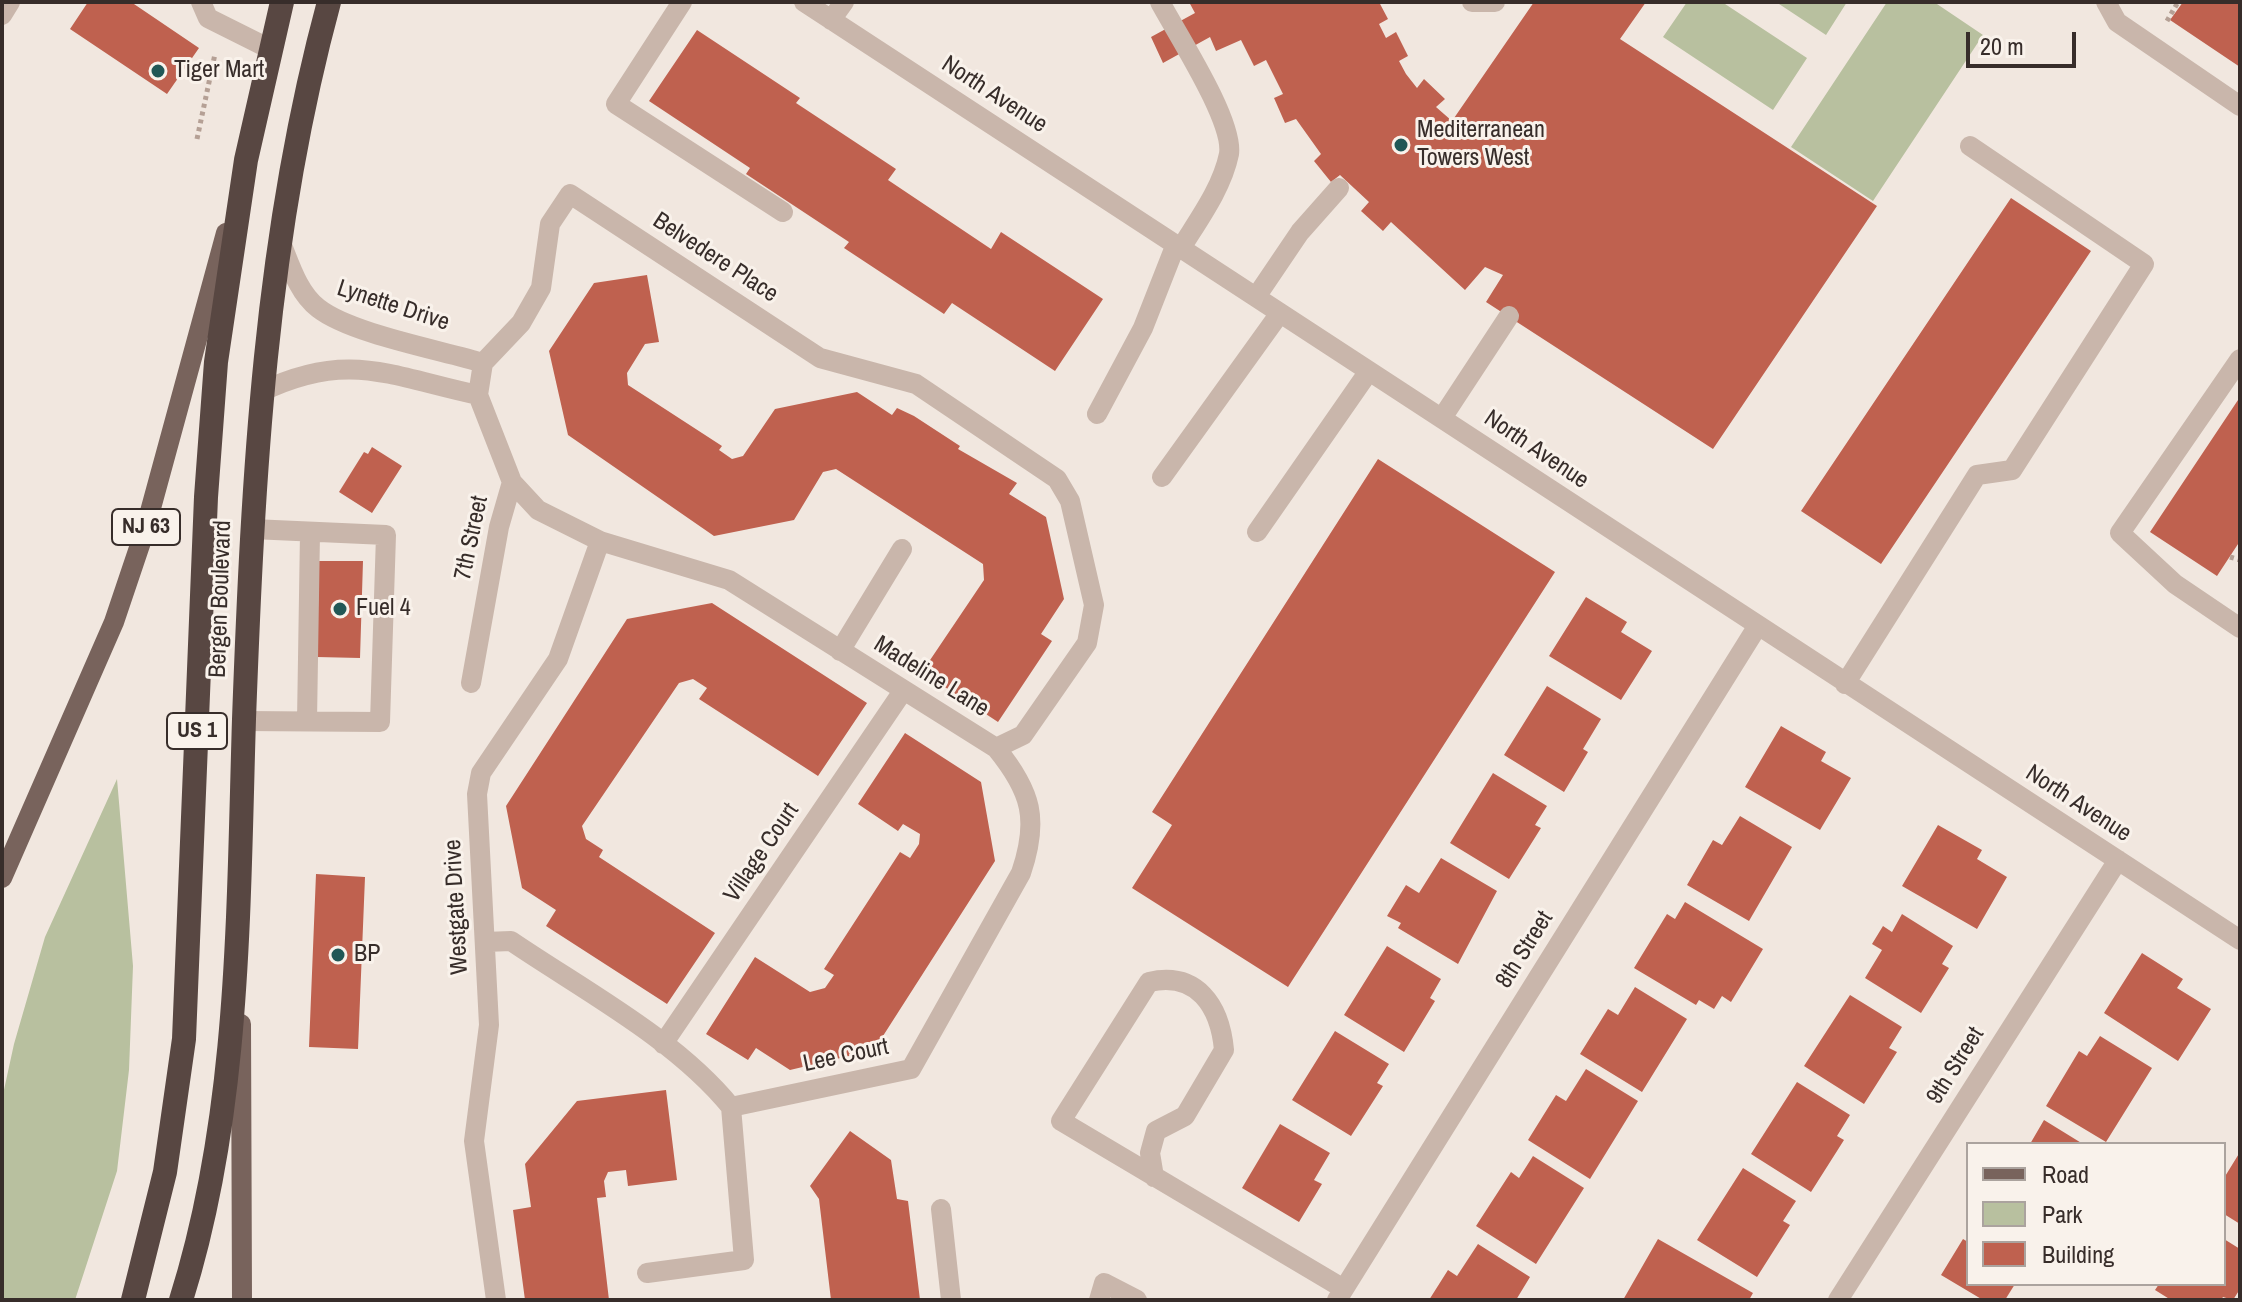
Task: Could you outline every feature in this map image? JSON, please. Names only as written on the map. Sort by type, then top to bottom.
[{"type":"highway","name":"US 1","points":[[133,1300],[165,1172],[184,1039],[209,442],[223,299],[246,160],[282,2]]},
{"type":"highway","name":"Bergen Boulevard","points":[[240,853],[252,529],[261,392],[279,238],[298,132],[329,2]]},
{"type":"highway","name":"US 1","points":[[181,1300],[202,1225],[226,1089],[240,853]]},
{"type":"main road","name":"NJ 63","points":[[2,878],[114,622],[134,564],[246,160]]},
{"type":"main road","name":"Bergen Boulevard","points":[[240,853],[242,1300]]},
{"type":"street","points":[[2,15],[10,2]]},
{"type":"street","points":[[201,2],[208,18],[270,49]]},
{"type":"street","points":[[682,2],[616,104],[783,212]]},
{"type":"street","name":"North Avenue","points":[[804,2],[2240,940]]},
{"type":"street","points":[[831,20],[844,2]]},
{"type":"street","points":[[1097,414],[1143,328],[1178,246],[1224,174],[1230,150],[1226,123],[1160,2]]},
{"type":"street","points":[[1472,2],[1495,2]]},
{"type":"street","points":[[2106,2],[2117,22],[2240,106]]},
{"type":"street","points":[[1845,684],[1977,475],[2012,470],[2144,264],[1970,146]]},
{"type":"street","points":[[1256,297],[1300,232],[1339,188]]},
{"type":"street","name":"Belvedere Place","points":[[483,363],[521,323],[541,288],[550,224],[570,194],[820,358],[916,384],[1008,445]]},
{"type":"street","name":"Lynette Drive","points":[[279,238],[304,294],[318,309],[345,323],[483,363]]},
{"type":"street","points":[[1162,477],[1280,313]]},
{"type":"street","points":[[1442,418],[1509,316]]},
{"type":"street","points":[[2240,359],[2120,533],[2175,584],[2240,628]]},
{"type":"street","points":[[261,392],[294,376],[327,368],[350,368],[478,395],[483,363]]},
{"type":"street","points":[[1257,532],[1369,371]]},
{"type":"street","name":"7th Street","points":[[471,683],[499,527],[512,482],[478,395]]},
{"type":"street","name":"Madeline Lane","points":[[512,482],[538,510],[600,541],[729,580],[996,748],[1023,735],[1050,700],[1087,643],[1094,605],[1070,501],[1057,479],[1008,445]]},
{"type":"street","points":[[244,721],[380,722],[386,535],[252,529]]},
{"type":"street","points":[[307,721],[310,533]]},
{"type":"street","name":"Westgate Drive","points":[[496,1300],[474,1141],[489,1025],[477,794],[481,773],[558,659],[600,541]]},
{"type":"street","points":[[840,651],[902,549]]},
{"type":"street","name":"8th Street","points":[[1340,1294],[1757,627]]},
{"type":"street","name":"Village Court","points":[[663,1044],[903,691]]},
{"type":"street","name":"Lee Court","points":[[731,1107],[911,1069],[1021,873],[1032,842],[1031,805],[1017,774],[996,748]]},
{"type":"street","name":"9th Street","points":[[1838,1300],[2118,860]]},
{"type":"street","points":[[485,942],[511,941],[663,1044],[712,1083],[731,1107],[744,1260],[647,1273]]},
{"type":"street","points":[[1154,1177],[1150,1153],[1156,1131],[1185,1116],[1224,1050],[1213,1006],[1194,985],[1168,977],[1149,982],[1061,1121],[1340,1294]]},
{"type":"street","points":[[941,1209],[951,1300]]},
{"type":"street","points":[[1099,1300],[1104,1283],[1137,1300]]},
{"type":"path","points":[[197,139],[222,26]]},
{"type":"path","points":[[2230,557],[2240,560]]},
{"type":"green space","points":[[1687,2],[1722,2],[1807,58],[1773,110],[1663,37]]},
{"type":"green space","points":[[1776,2],[1847,2],[1826,35]]},
{"type":"green space","points":[[1887,2],[1934,2],[1983,35],[1873,201],[1791,147]]},
{"type":"green space","points":[[117,779],[133,966],[129,1070],[117,1171],[75,1300],[2,1300],[2,1099],[14,1044],[45,937]]},
{"type":"building","name":"Tiger Mart","points":[[88,2],[131,2],[199,48],[167,94],[70,29]]},
{"type":"building","points":[[1189,2],[1379,2],[1388,19],[1379,24],[1386,38],[1396,32],[1408,56],[1399,61],[1406,74],[1417,88],[1424,79],[1445,99],[1436,107],[1452,121],[1534,2],[1646,2],[1620,39],[1877,206],[1713,449],[1486,302],[1503,275],[1485,267],[1465,290],[1391,222],[1383,231],[1361,211],[1369,202],[1340,175],[1331,182],[1314,161],[1321,154],[1296,119],[1285,123],[1274,98],[1283,94],[1266,60],[1254,66],[1241,40],[1216,51],[1210,37],[1163,63],[1151,37],[1195,13]]},
{"type":"building","points":[[2183,2],[2240,2],[2240,67],[2170,20]]},
{"type":"building","points":[[697,30],[800,98],[796,103],[896,169],[888,180],[991,249],[1001,232],[1103,299],[1055,371],[952,303],[944,314],[844,248],[849,242],[746,174],[750,168],[649,101]]},
{"type":"building","points":[[2011,198],[2091,251],[1881,564],[1801,511]]},
{"type":"building","points":[[647,275],[659,342],[645,344],[627,373],[628,385],[722,446],[719,450],[732,459],[743,456],[775,409],[857,392],[892,415],[897,408],[914,416],[960,446],[958,449],[1017,483],[1009,494],[1046,517],[1064,599],[1041,634],[1052,641],[998,722],[922,672],[984,580],[983,564],[836,469],[823,472],[794,520],[714,536],[568,435],[549,351],[594,283]]},
{"type":"building","points":[[2240,397],[2240,541],[2217,576],[2150,532]]},
{"type":"building","points":[[372,447],[402,466],[372,513],[339,492],[364,452],[368,454]]},
{"type":"building","points":[[1378,459],[1555,572],[1288,987],[1132,888],[1172,825],[1152,812]]},
{"type":"building","name":"Fuel 4","points":[[319,561],[363,561],[360,658],[317,657]]},
{"type":"building","points":[[1586,597],[1627,622],[1621,632],[1652,651],[1621,700],[1549,656]]},
{"type":"building","points":[[712,603],[867,703],[818,776],[699,699],[707,688],[693,679],[679,683],[582,826],[586,839],[603,850],[599,857],[715,933],[667,1004],[546,926],[556,910],[522,888],[506,806],[627,619]]},
{"type":"building","points":[[1547,686],[1601,719],[1583,749],[1588,752],[1564,792],[1504,755]]},
{"type":"building","points":[[1781,726],[1826,752],[1821,761],[1851,778],[1820,830],[1745,787]]},
{"type":"building","points":[[905,733],[981,782],[995,861],[874,1050],[790,1070],[756,1048],[748,1060],[706,1034],[755,957],[810,992],[825,988],[834,975],[824,969],[900,852],[910,858],[919,844],[920,834],[903,824],[898,831],[858,804]]},
{"type":"building","points":[[1493,773],[1547,806],[1535,825],[1541,828],[1509,879],[1450,843]]},
{"type":"building","points":[[1740,816],[1792,847],[1749,921],[1687,885],[1713,840],[1722,845]]},
{"type":"building","points":[[1938,825],[1982,850],[1977,859],[2007,877],[1977,929],[1902,886]]},
{"type":"building","points":[[1441,858],[1497,891],[1458,964],[1398,928],[1401,923],[1387,916],[1406,885],[1419,893]]},
{"type":"building","points":[[316,874],[365,877],[358,1049],[309,1047]]},
{"type":"building","points":[[1685,902],[1763,949],[1731,1002],[1722,996],[1714,1009],[1699,1000],[1696,1005],[1634,968],[1667,914],[1675,919]]},
{"type":"building","points":[[1902,914],[1953,946],[1942,964],[1949,968],[1921,1013],[1865,978],[1882,950],[1872,944],[1883,926],[1892,932]]},
{"type":"building","points":[[1387,946],[1441,979],[1430,998],[1435,1001],[1404,1052],[1344,1015]]},
{"type":"building","points":[[2142,953],[2183,979],[2177,988],[2211,1009],[2178,1061],[2104,1013]]},
{"type":"building","points":[[1635,987],[1687,1019],[1642,1092],[1580,1054],[1608,1009],[1618,1015]]},
{"type":"building","points":[[1850,995],[1902,1027],[1889,1048],[1897,1052],[1864,1104],[1804,1066]]},
{"type":"building","points":[[1335,1031],[1389,1064],[1377,1083],[1383,1086],[1351,1136],[1292,1100]]},
{"type":"building","points":[[2100,1036],[2152,1068],[2106,1142],[2046,1106],[2079,1051],[2087,1056]]},
{"type":"building","points":[[1586,1069],[1638,1101],[1590,1179],[1528,1140],[1556,1095],[1566,1101]]},
{"type":"building","points":[[1797,1082],[1850,1115],[1837,1136],[1844,1140],[1811,1192],[1751,1154]]},
{"type":"building","points":[[666,1090],[677,1180],[628,1186],[626,1170],[608,1172],[604,1181],[606,1197],[597,1198],[609,1300],[525,1300],[513,1210],[531,1207],[525,1164],[577,1101]]},
{"type":"building","points":[[2044,1120],[2080,1142],[2031,1142]]},
{"type":"building","points":[[1280,1124],[1330,1153],[1314,1180],[1322,1184],[1299,1222],[1242,1188]]},
{"type":"building","points":[[850,1131],[891,1160],[897,1199],[908,1201],[920,1300],[831,1300],[819,1199],[810,1186]]},
{"type":"building","points":[[2240,1152],[2240,1224],[2226,1215],[2226,1175]]},
{"type":"building","points":[[1533,1156],[1584,1188],[1536,1264],[1476,1226],[1511,1172],[1519,1178]]},
{"type":"building","points":[[1743,1168],[1796,1201],[1783,1221],[1790,1225],[1757,1277],[1697,1240]]},
{"type":"building","points":[[1658,1239],[1753,1293],[1749,1300],[1623,1300]]},
{"type":"building","points":[[1963,1239],[1966,1241],[1966,1286],[2014,1286],[2005,1300],[1983,1300],[1941,1275]]},
{"type":"building","points":[[2226,1240],[2240,1249],[2240,1289],[2233,1300],[2223,1297],[2221,1300],[2171,1300],[2155,1290],[2158,1286],[2226,1286]]},
{"type":"building","points":[[1478,1244],[1530,1277],[1516,1300],[1429,1300],[1448,1270],[1457,1276]]},
{"type":"place","name":"Tiger Mart","points":[[158,71]]},
{"type":"place","name":"Mediterranean Towers West","points":[[1401,145]]},
{"type":"place","name":"Fuel 4","points":[[340,609]]},
{"type":"place","name":"BP","points":[[338,955]]}]
